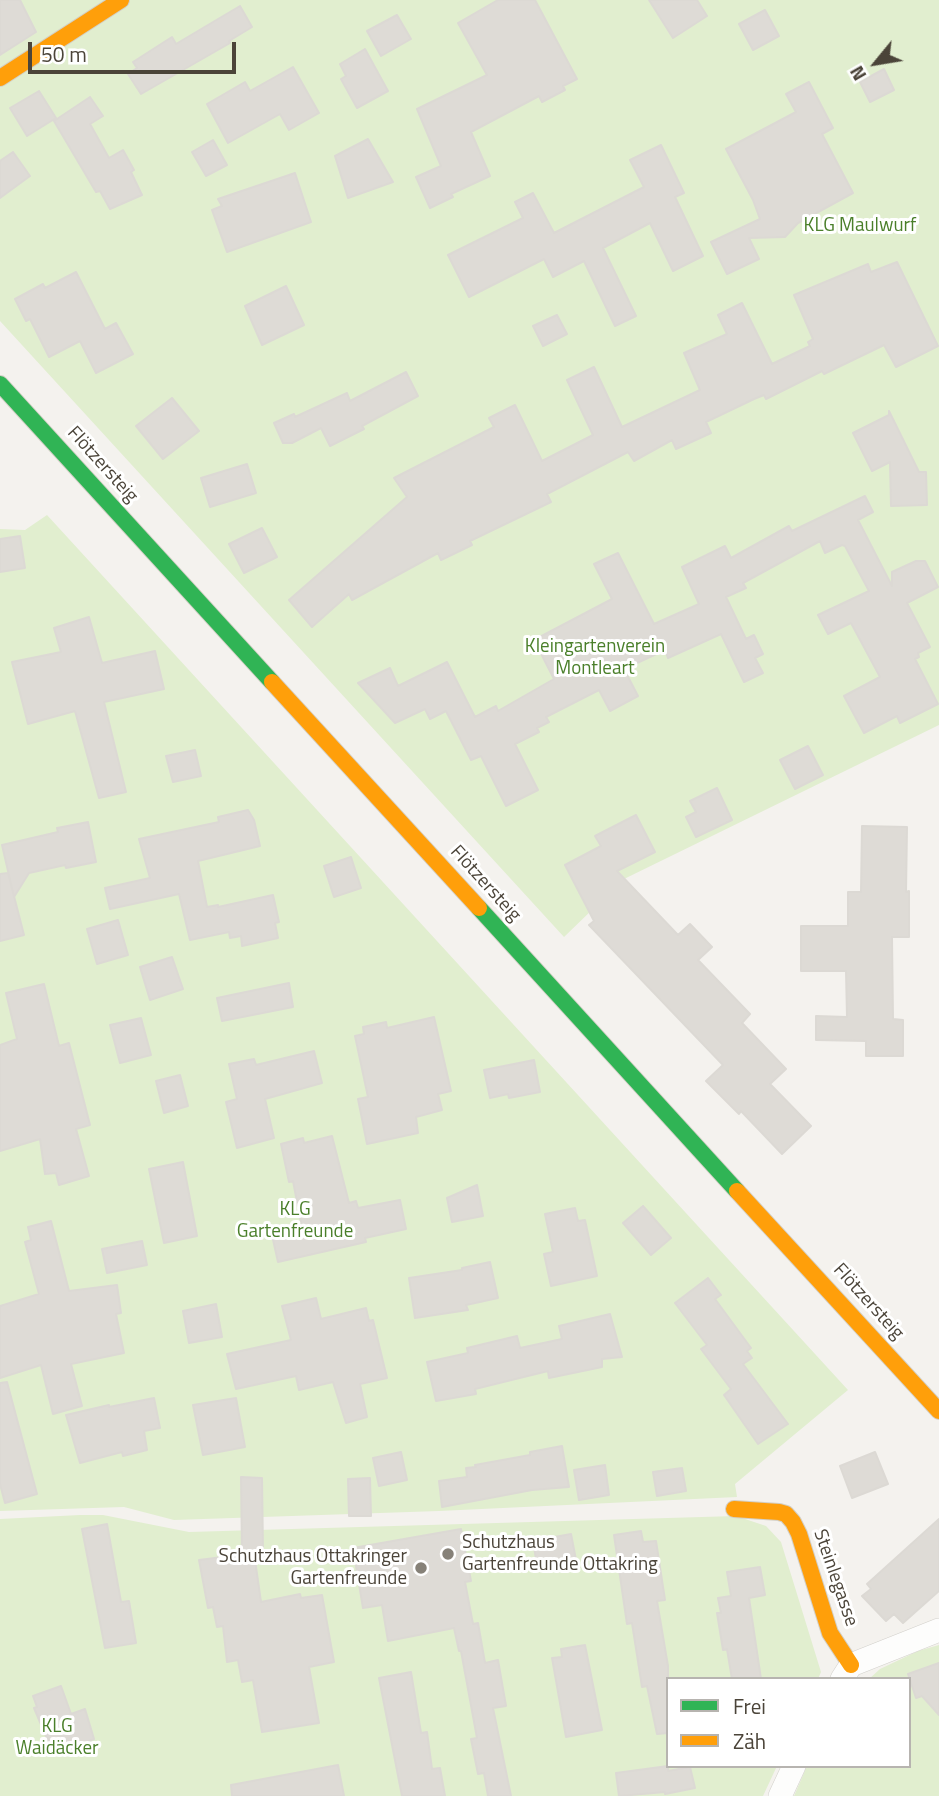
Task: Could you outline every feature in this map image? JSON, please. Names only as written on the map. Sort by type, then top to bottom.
[{"type":"main road","points":[[0,78],[121,0]]},
{"type":"main road","name":"Flötzersteig","points":[[0,384],[939,1411]]},
{"type":"main road","name":"Steinlegasse","points":[[734,1508],[779,1511],[793,1522],[830,1633],[847,1672]]},
{"type":"street","points":[[847,1672],[939,1630]]},
{"type":"street","points":[[780,1796],[793,1768]]},
{"type":"green space","points":[[0,0],[939,0],[939,725],[624,879],[564,937],[0,321]]},
{"type":"green space","name":"KLG Gartenfreunde","points":[[47,515],[848,1390],[735,1484],[737,1497],[174,1520],[124,1507],[0,1511],[0,529],[25,530]]},
{"type":"green space","name":"KLG Waidäcker","points":[[103,1515],[189,1532],[736,1516],[766,1526],[781,1542],[821,1672],[819,1677],[666,1677],[666,1768],[776,1768],[763,1796],[0,1796],[0,1519]]},
{"type":"green space","points":[[939,1645],[939,1796],[794,1796],[806,1768],[911,1768],[911,1677],[871,1677],[880,1669],[918,1651]]},
{"type":"building","points":[[0,0],[20,0],[36,32],[0,55]]},
{"type":"building","points":[[498,0],[535,0],[577,79],[563,86],[565,90],[542,102],[539,96],[471,132],[490,176],[451,194],[453,197],[430,208],[416,177],[441,166],[417,109],[487,75],[458,23]]},
{"type":"building","points":[[649,0],[697,0],[707,16],[673,38]]},
{"type":"building","points":[[240,6],[252,27],[229,41],[230,43],[141,94],[128,74],[137,68],[133,62],[172,37],[176,44]]},
{"type":"building","points":[[765,10],[779,36],[753,50],[739,24]]},
{"type":"building","points":[[397,15],[411,39],[381,56],[367,31]]},
{"type":"building","points":[[365,49],[388,91],[357,108],[341,79],[346,76],[340,64]]},
{"type":"building","points":[[293,67],[319,113],[289,130],[280,114],[228,143],[207,104],[245,82],[250,91]]},
{"type":"building","points":[[884,69],[894,90],[870,102],[860,82]]},
{"type":"building","points":[[809,82],[833,128],[822,134],[853,193],[798,223],[785,237],[749,238],[759,259],[727,274],[711,242],[760,219],[726,149],[796,112],[786,94]]},
{"type":"building","points":[[39,91],[56,118],[27,136],[10,108]]},
{"type":"building","points":[[90,97],[103,116],[90,124],[109,158],[123,150],[134,170],[131,172],[142,195],[110,209],[100,191],[96,192],[54,121]]},
{"type":"building","points":[[368,139],[393,182],[348,198],[335,156]]},
{"type":"building","points":[[213,140],[227,165],[206,176],[192,152]]},
{"type":"building","points":[[661,145],[684,193],[675,197],[703,256],[673,271],[650,223],[603,248],[636,316],[615,326],[584,261],[553,277],[544,259],[469,297],[448,255],[523,218],[515,202],[533,193],[554,233],[644,187],[630,160]]},
{"type":"building","points":[[13,152],[30,176],[0,198],[0,161]]},
{"type":"building","points":[[295,173],[311,222],[227,252],[212,210],[222,206],[218,199]]},
{"type":"building","points":[[897,262],[938,346],[896,367],[884,345],[824,374],[822,371],[766,399],[764,395],[706,422],[711,433],[676,449],[672,440],[634,461],[628,452],[547,494],[551,502],[470,541],[472,545],[441,560],[438,553],[352,600],[349,594],[312,627],[289,600],[407,497],[394,478],[494,427],[489,418],[515,405],[542,461],[593,435],[567,380],[594,367],[622,427],[700,390],[684,353],[727,334],[718,315],[742,303],[772,364],[810,346],[808,342],[813,339],[794,295],[868,264],[871,272]]},
{"type":"building","points":[[76,272],[105,329],[116,323],[133,354],[96,373],[80,341],[49,357],[30,319],[26,321],[15,299],[43,284],[45,288]]},
{"type":"building","points":[[286,286],[304,325],[262,345],[245,306]]},
{"type":"building","points":[[557,315],[567,334],[543,346],[533,326]]},
{"type":"building","points":[[406,372],[418,396],[362,426],[364,429],[330,446],[321,428],[292,443],[283,443],[274,423],[294,414],[295,417],[347,393],[350,401]]},
{"type":"building","points":[[172,398],[199,431],[163,459],[136,426]]},
{"type":"building","points":[[889,411],[919,472],[926,472],[927,505],[891,506],[890,462],[872,471],[853,433],[889,415]]},
{"type":"building","points":[[247,464],[256,493],[210,507],[201,478]]},
{"type":"building","points":[[865,496],[873,512],[858,520],[892,586],[892,572],[916,561],[925,561],[938,587],[907,603],[930,647],[918,653],[919,657],[915,659],[938,704],[900,723],[897,716],[864,733],[844,696],[880,677],[851,623],[828,634],[818,615],[869,591],[845,546],[825,553],[820,541],[743,583],[746,588],[726,597],[746,639],[754,635],[763,654],[755,658],[763,673],[744,682],[721,634],[668,658],[665,650],[624,669],[638,696],[610,711],[599,690],[546,717],[549,722],[537,728],[539,732],[515,744],[538,790],[506,806],[481,756],[471,760],[446,711],[430,719],[425,709],[395,723],[358,683],[390,668],[398,686],[447,662],[475,717],[496,706],[498,711],[554,679],[534,640],[612,599],[594,564],[618,553],[654,624],[699,604],[682,567],[725,546],[731,558],[789,526],[792,531]]},
{"type":"building","points":[[262,528],[277,557],[244,573],[229,544]]},
{"type":"building","points":[[20,536],[25,568],[0,572],[0,539]]},
{"type":"building","points":[[89,617],[102,663],[155,651],[164,689],[104,702],[126,792],[99,798],[75,711],[28,724],[12,662],[61,652],[54,628]]},
{"type":"building","points":[[808,746],[823,775],[795,789],[780,760]]},
{"type":"building","points":[[195,750],[201,776],[173,782],[166,756]]},
{"type":"building","points":[[717,788],[732,820],[696,837],[686,817],[696,812],[690,801]]},
{"type":"building","points":[[248,810],[254,820],[260,846],[198,861],[207,907],[273,895],[279,922],[275,923],[278,938],[242,946],[241,936],[230,938],[229,932],[190,940],[179,894],[110,909],[105,888],[150,878],[139,839],[219,822],[218,817]]},
{"type":"building","points":[[636,815],[655,852],[617,871],[678,935],[690,924],[712,947],[698,960],[750,1014],[742,1023],[786,1069],[770,1084],[811,1126],[782,1154],[741,1111],[739,1114],[706,1081],[723,1065],[589,925],[594,921],[565,865],[601,846],[595,836]]},
{"type":"building","points":[[88,822],[96,862],[29,873],[14,897],[2,845],[58,832],[57,828]]},
{"type":"building","points":[[862,826],[907,827],[906,892],[909,891],[909,937],[892,937],[893,1019],[903,1020],[903,1056],[866,1056],[866,1041],[816,1040],[816,1016],[847,1017],[846,971],[801,971],[801,926],[848,926],[848,892],[861,892]]},
{"type":"building","points":[[351,857],[361,888],[334,897],[324,866]]},
{"type":"building","points":[[8,873],[24,935],[0,941],[0,874]]},
{"type":"building","points":[[118,920],[128,955],[97,964],[87,929]]},
{"type":"building","points":[[172,957],[183,989],[150,1000],[140,967]]},
{"type":"building","points":[[289,983],[293,1007],[222,1021],[217,998]]},
{"type":"building","points":[[44,984],[59,1046],[69,1043],[90,1125],[76,1129],[89,1176],[59,1185],[56,1173],[45,1174],[40,1139],[0,1151],[0,1045],[17,1039],[6,993]]},
{"type":"building","points":[[434,1017],[451,1091],[438,1094],[442,1110],[416,1117],[418,1133],[367,1144],[358,1099],[368,1097],[355,1036],[364,1034],[363,1027],[386,1022],[387,1028]]},
{"type":"building","points":[[141,1018],[151,1055],[120,1063],[110,1025]]},
{"type":"building","points":[[314,1051],[322,1083],[265,1099],[274,1138],[237,1148],[226,1102],[237,1099],[229,1064],[254,1059],[256,1065]]},
{"type":"building","points":[[534,1060],[540,1092],[509,1098],[508,1094],[490,1098],[484,1070]]},
{"type":"building","points":[[180,1075],[188,1106],[164,1113],[156,1081]]},
{"type":"building","points":[[332,1136],[349,1203],[356,1201],[358,1208],[400,1200],[406,1229],[365,1238],[366,1242],[278,1262],[272,1235],[302,1228],[293,1181],[289,1182],[281,1144],[303,1138],[304,1143]]},
{"type":"building","points":[[183,1162],[197,1236],[164,1243],[149,1169]]},
{"type":"building","points":[[477,1185],[483,1216],[452,1222],[447,1198]]},
{"type":"building","points":[[643,1206],[671,1238],[651,1255],[623,1223]]},
{"type":"building","points":[[575,1208],[578,1221],[585,1220],[597,1276],[551,1286],[544,1254],[553,1252],[545,1214]]},
{"type":"building","points":[[51,1221],[69,1291],[117,1285],[121,1313],[116,1314],[124,1353],[71,1364],[82,1406],[53,1414],[41,1365],[0,1378],[0,1306],[39,1294],[25,1242],[31,1240],[28,1227]]},
{"type":"building","points":[[142,1241],[147,1265],[107,1273],[102,1249]]},
{"type":"building","points":[[490,1262],[498,1298],[466,1305],[468,1310],[415,1318],[409,1278],[462,1270]]},
{"type":"building","points":[[708,1278],[721,1295],[715,1299],[751,1348],[747,1351],[752,1358],[743,1364],[788,1424],[758,1444],[724,1395],[731,1389],[701,1349],[707,1345],[675,1303]]},
{"type":"building","points":[[316,1298],[321,1319],[366,1308],[369,1321],[373,1320],[387,1378],[360,1384],[367,1417],[346,1423],[333,1382],[299,1390],[296,1376],[236,1389],[227,1354],[291,1340],[282,1306]]},
{"type":"building","points":[[216,1304],[222,1337],[189,1343],[183,1311]]},
{"type":"building","points":[[610,1314],[622,1357],[602,1359],[602,1367],[549,1378],[548,1371],[475,1389],[476,1394],[436,1401],[427,1362],[468,1353],[467,1348],[517,1336],[520,1348],[562,1339],[559,1326]]},
{"type":"building","points":[[7,1382],[37,1494],[5,1503],[0,1484],[0,1383]]},
{"type":"building","points":[[154,1398],[160,1428],[144,1431],[147,1450],[123,1456],[122,1452],[80,1463],[66,1415]]},
{"type":"building","points":[[236,1398],[245,1447],[203,1455],[193,1405]]},
{"type":"building","points":[[562,1446],[569,1487],[532,1490],[442,1507],[439,1481],[467,1477],[466,1468],[476,1467],[475,1465]]},
{"type":"building","points":[[401,1452],[407,1480],[379,1486],[373,1458]]},
{"type":"building","points":[[875,1452],[888,1484],[852,1498],[840,1466]]},
{"type":"building","points":[[605,1465],[609,1495],[579,1500],[574,1470]]},
{"type":"building","points":[[682,1468],[686,1491],[657,1496],[653,1472]]},
{"type":"building","points":[[241,1477],[262,1478],[263,1552],[242,1553]]},
{"type":"building","points":[[370,1478],[371,1516],[349,1516],[348,1479]]},
{"type":"building","points":[[939,1519],[939,1591],[903,1623],[894,1614],[886,1621],[862,1596],[871,1589],[867,1584]]},
{"type":"building","points":[[107,1524],[121,1602],[129,1601],[136,1643],[105,1648],[82,1529]]},
{"type":"building","points":[[461,1529],[471,1581],[465,1582],[473,1624],[478,1623],[485,1663],[498,1660],[506,1706],[493,1708],[511,1796],[488,1796],[484,1773],[478,1774],[471,1739],[477,1738],[461,1651],[454,1628],[388,1641],[382,1605],[363,1608],[353,1548]]},
{"type":"building","points":[[641,1531],[643,1542],[656,1541],[665,1600],[657,1601],[668,1666],[666,1733],[657,1734],[647,1686],[642,1687],[632,1623],[627,1624],[614,1535]]},
{"type":"building","points":[[571,1534],[577,1565],[538,1571],[533,1541]]},
{"type":"building","points":[[254,1553],[261,1602],[300,1594],[301,1598],[322,1595],[334,1662],[309,1667],[319,1723],[262,1732],[253,1680],[242,1682],[238,1660],[227,1662],[223,1626],[217,1627],[213,1607],[208,1608],[199,1560]]},
{"type":"building","points":[[760,1567],[765,1595],[749,1598],[761,1677],[732,1677],[727,1649],[723,1650],[717,1613],[721,1613],[718,1598],[731,1596],[727,1572]]},
{"type":"building","points":[[585,1645],[602,1730],[566,1737],[552,1658],[562,1657],[561,1649]]},
{"type":"building","points":[[939,1663],[939,1715],[922,1696],[916,1698],[908,1674]]},
{"type":"building","points":[[411,1672],[421,1733],[427,1732],[432,1769],[440,1768],[445,1796],[402,1796],[379,1678]]},
{"type":"building","points":[[61,1686],[71,1714],[85,1709],[94,1739],[54,1755],[34,1708],[37,1707],[33,1696]]},
{"type":"building","points":[[338,1765],[344,1796],[232,1796],[231,1785]]},
{"type":"building","points":[[666,1766],[668,1771],[690,1768],[695,1788],[665,1794],[619,1796],[616,1773]]},
{"type":"traffic: fast","points":[[0,384],[272,682]]},
{"type":"traffic: fast","points":[[479,908],[737,1191]]},
{"type":"traffic: slow","points":[[0,78],[121,0]]},
{"type":"traffic: slow","points":[[272,682],[479,908]]},
{"type":"traffic: slow","points":[[737,1191],[939,1411]]},
{"type":"traffic: slow","points":[[734,1509],[779,1512],[786,1514],[793,1522],[830,1633],[851,1665]]},
{"type":"place","name":"Schutzhaus Gartenfreunde Ottakring","points":[[448,1554]]},
{"type":"place","name":"Schutzhaus Ottakringer Gartenfreunde","points":[[421,1568]]},
{"type":"park label","name":"KLG Maulwurf","points":[[860,226]]},
{"type":"park label","name":"Kleingartenverein Montleart","points":[[595,658]]}]
